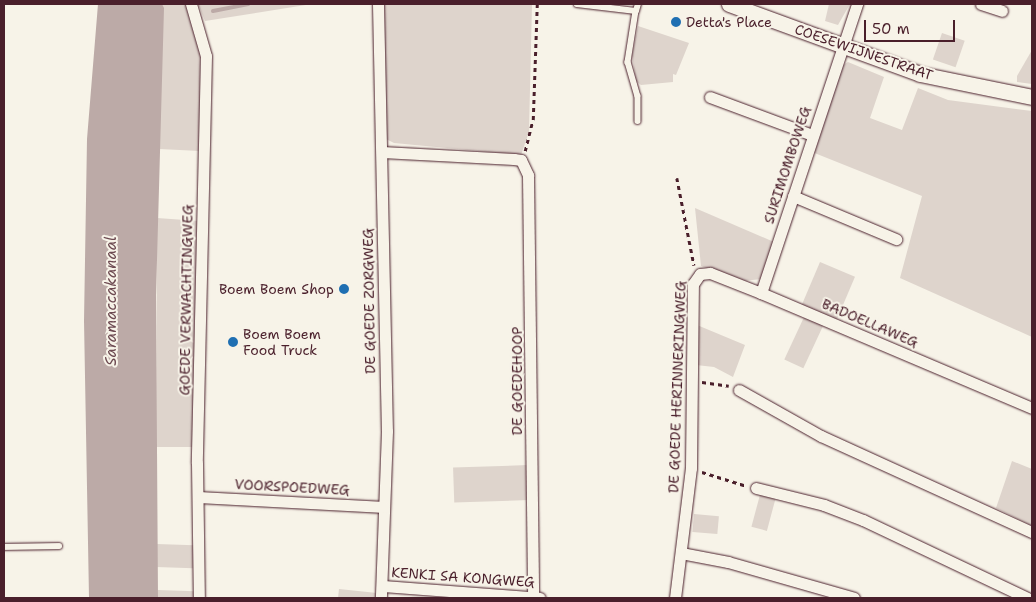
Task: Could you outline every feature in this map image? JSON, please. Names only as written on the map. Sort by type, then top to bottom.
[{"type":"main road","name":"COESEWIJNESTRAAT","points":[[729,4],[920,74],[1032,97]]},
{"type":"street","name":"GOEDE VERWACHTINGWEG","points":[[191,4],[206,56],[199,598]]},
{"type":"street","name":"DE GOEDE ZORGWEG","points":[[378,4],[387,431],[381,598]]},
{"type":"street","name":"SURIMOMBOWEG","points":[[761,293],[857,4]]},
{"type":"street","points":[[981,4],[1002,12]]},
{"type":"street","points":[[710,97],[812,135]]},
{"type":"street","points":[[382,152],[522,162]]},
{"type":"street","name":"DE GOEDEHOOP","points":[[522,162],[528,175],[531,209],[533,598]]},
{"type":"street","points":[[793,196],[896,239]]},
{"type":"street","name":"BADOELLAWEG","points":[[696,276],[710,273],[761,293],[1032,408]]},
{"type":"street","name":"DE GOEDE HERINNERINGWEG","points":[[675,598],[691,468],[693,284],[696,276]]},
{"type":"street","points":[[739,390],[830,440],[1032,532]]},
{"type":"street","points":[[756,488],[824,505],[862,520],[1027,598]]},
{"type":"street","name":"VOORSPOEDWEG","points":[[199,497],[384,507]]},
{"type":"street","points":[[681,553],[728,562],[854,598]]},
{"type":"street","name":"KENKI SA KONGWEG","points":[[382,586],[541,598]]},
{"type":"lane","points":[[577,4],[636,11]]},
{"type":"lane","points":[[638,4],[628,62],[638,96],[638,121]]},
{"type":"lane","points":[[4,547],[59,546]]},
{"type":"path","points":[[522,162],[533,120],[537,4]]},
{"type":"path","name":"DE GOEDE HERINNERINGWEG","points":[[677,178],[696,276]]},
{"type":"path","points":[[692,382],[717,382],[739,390]]},
{"type":"path","points":[[691,468],[756,488]]},
{"type":"shaded area","points":[[162,4],[186,4],[200,48],[200,151],[159,149]]},
{"type":"shaded area","points":[[198,4],[312,4],[205,21]]},
{"type":"shaded area","points":[[381,4],[532,4],[529,132],[521,155],[394,143],[386,139]]},
{"type":"shaded area","points":[[829,4],[850,4],[838,25],[825,21]]},
{"type":"shaded area","points":[[638,26],[689,43],[676,75],[673,74],[673,82],[641,85],[636,81],[632,55]]},
{"type":"shaded area","points":[[942,33],[965,41],[956,67],[933,59]]},
{"type":"shaded area","points":[[1032,50],[1032,84],[1017,82],[1017,76]]},
{"type":"shaded area","points":[[848,62],[884,77],[870,118],[902,130],[918,88],[948,100],[1032,111],[1032,337],[900,278],[922,196],[812,152],[843,65]]},
{"type":"shaded area","points":[[695,208],[774,242],[761,279],[744,281],[701,266]]},
{"type":"shaded area","points":[[157,218],[199,221],[192,447],[156,447]]},
{"type":"shaded area","points":[[820,262],[855,277],[837,320],[802,305]]},
{"type":"shaded area","points":[[805,315],[824,324],[803,368],[784,359]]},
{"type":"shaded area","points":[[697,325],[745,345],[733,377],[714,367],[696,365]]},
{"type":"shaded area","points":[[1012,461],[1032,469],[1032,526],[996,508]]},
{"type":"shaded area","points":[[528,465],[529,500],[454,503],[453,468]]},
{"type":"shaded area","points":[[761,491],[776,495],[767,531],[751,527]]},
{"type":"shaded area","points":[[694,514],[719,516],[717,534],[692,532]]},
{"type":"shaded area","points":[[157,544],[194,545],[193,568],[156,567]]},
{"type":"shaded area","points":[[339,589],[377,593],[377,598],[338,598]]},
{"type":"shaded area","points":[[158,590],[195,591],[195,598],[158,598]]},
{"type":"water","name":"Saramaccakanaal","points":[[98,4],[162,4],[164,8],[156,296],[158,598],[89,598],[84,321],[87,139]]},
{"type":"waterway","points":[[213,11],[248,4]]},
{"type":"place","name":"Detta's Place","points":[[676,22]]},
{"type":"place","name":"Boem Boem Shop","points":[[344,289]]},
{"type":"place","name":"Boem Boem Food Truck","points":[[233,342]]}]
